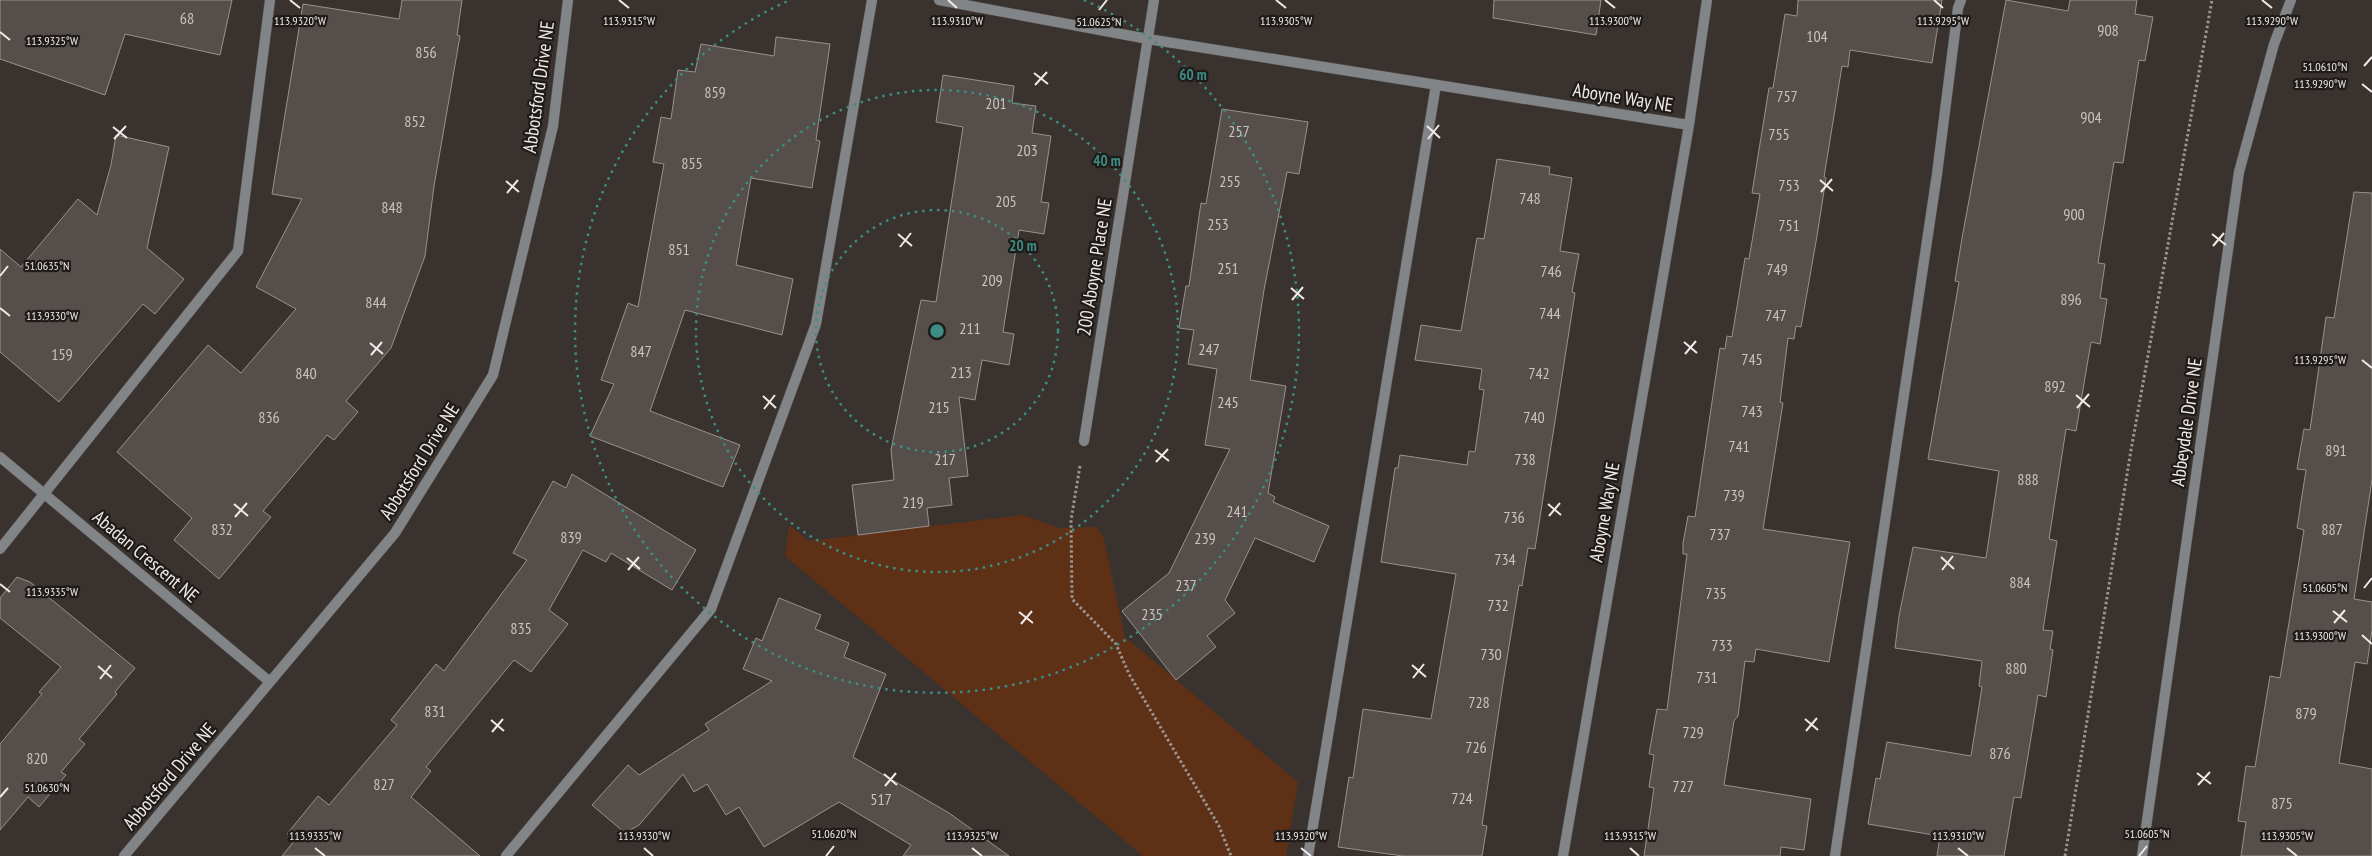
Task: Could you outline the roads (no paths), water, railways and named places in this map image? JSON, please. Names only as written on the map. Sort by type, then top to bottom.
[{"type":"street","points":[[0,548],[238,251],[270,0]]},
{"type":"street","name":"Abbotsford Drive NE","points":[[124,856],[395,533],[493,375],[553,126],[568,0]]},
{"type":"street","points":[[506,856],[711,609],[816,324],[872,0]]},
{"type":"street","name":"Aboyne Way NE","points":[[939,0],[1148,39],[1689,125],[1563,856]]},
{"type":"street","name":"200 Aboyne Place NE","points":[[1084,441],[1154,0]]},
{"type":"street","points":[[1689,125],[1707,0]]},
{"type":"street","points":[[1835,856],[1937,174],[1958,8],[1961,0]]},
{"type":"street","name":"Abbeydale Drive NE","points":[[2142,856],[2239,172],[2274,44],[2292,0]]},
{"type":"street","points":[[1308,856],[1436,85]]},
{"type":"street","name":"Abadan Crescent NE","points":[[0,457],[270,682]]}]
